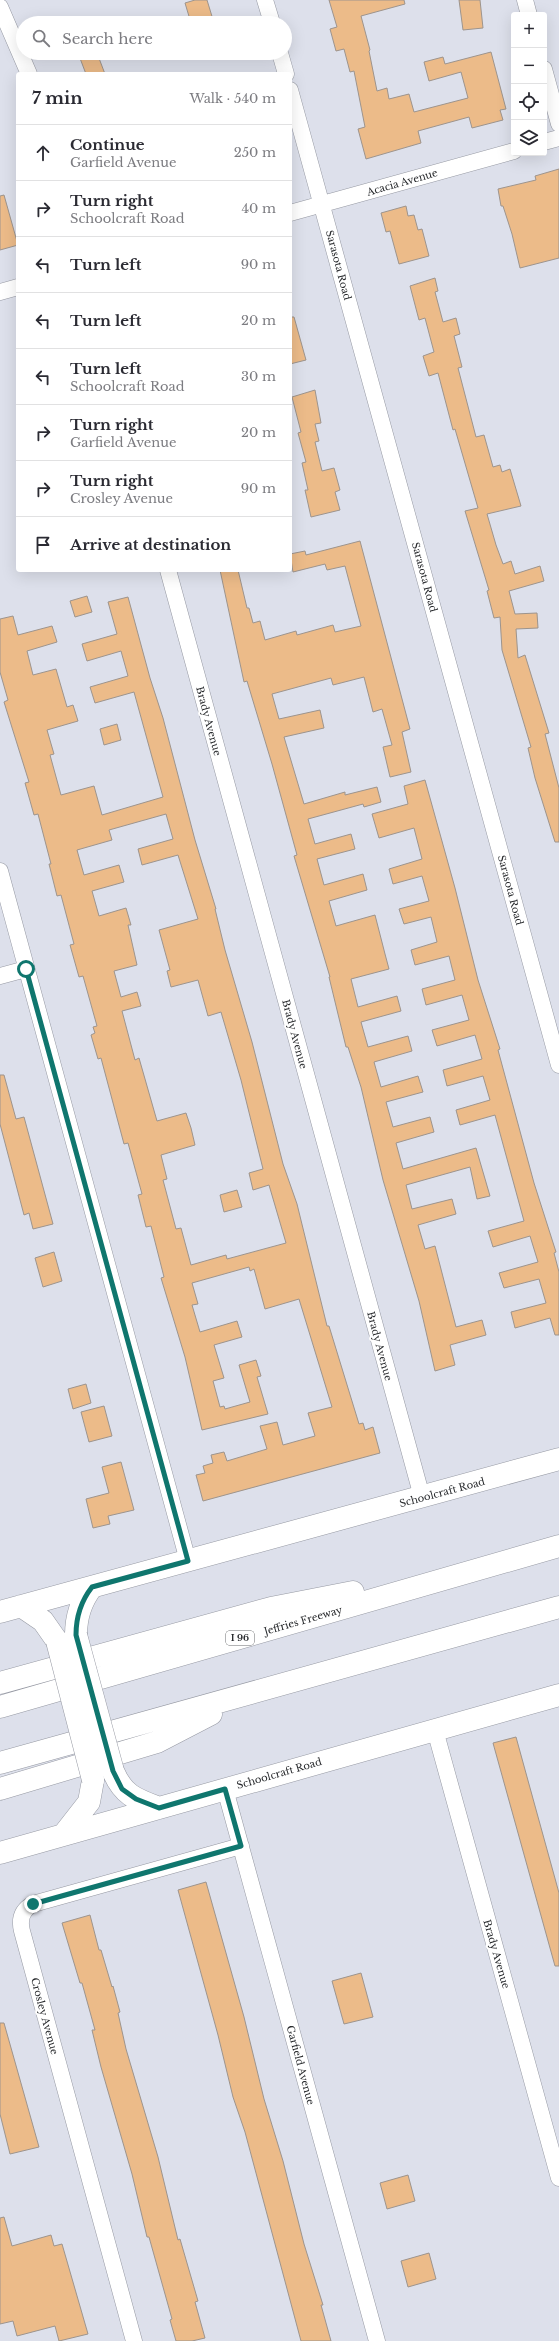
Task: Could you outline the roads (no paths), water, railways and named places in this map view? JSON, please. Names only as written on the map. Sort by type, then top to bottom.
[{"type":"main road","name":"Schoolcraft Road","points":[[0,1612],[559,1460]]},
{"type":"main road","name":"Jeffries Freeway","points":[[0,1707],[559,1546]]},
{"type":"main road","points":[[0,1683],[271,1608],[480,1569]]},
{"type":"main road","points":[[64,1834],[89,1802],[93,1780],[66,1638],[76,1622],[84,1597],[92,1587]]},
{"type":"main road","points":[[21,1606],[66,1638],[113,1771],[122,1789],[136,1799],[159,1808]]},
{"type":"main road","points":[[0,1763],[559,1607]]},
{"type":"main road","points":[[0,1789],[157,1742],[251,1694]]},
{"type":"main road","name":"Schoolcraft Road","points":[[0,1853],[559,1695]]},
{"type":"street","points":[[265,0],[270,16]]},
{"type":"street","points":[[525,0],[528,12]]},
{"type":"street","points":[[0,7],[16,44]]},
{"type":"street","points":[[23,60],[28,72]]},
{"type":"street","points":[[282,60],[285,72]]},
{"type":"street","points":[[547,80],[559,124]]},
{"type":"street","name":"Sarasota Road","points":[[292,97],[559,1065]]},
{"type":"street","points":[[547,141],[559,138]]},
{"type":"street","name":"Acacia Avenue","points":[[292,212],[511,152]]},
{"type":"street","points":[[0,292],[16,288]]},
{"type":"street","name":"Brady Avenue","points":[[169,572],[422,1497]]},
{"type":"street","points":[[0,871],[188,1561]]},
{"type":"street","points":[[0,976],[26,969]]},
{"type":"street","name":"Brady Avenue","points":[[435,1730],[559,2178]]},
{"type":"street","name":"Garfield Avenue","points":[[225,1789],[377,2341]]},
{"type":"street","name":"Crosley Avenue","points":[[134,2341],[22,1931],[21,1919],[26,1908],[33,1904],[241,1846]]}]
